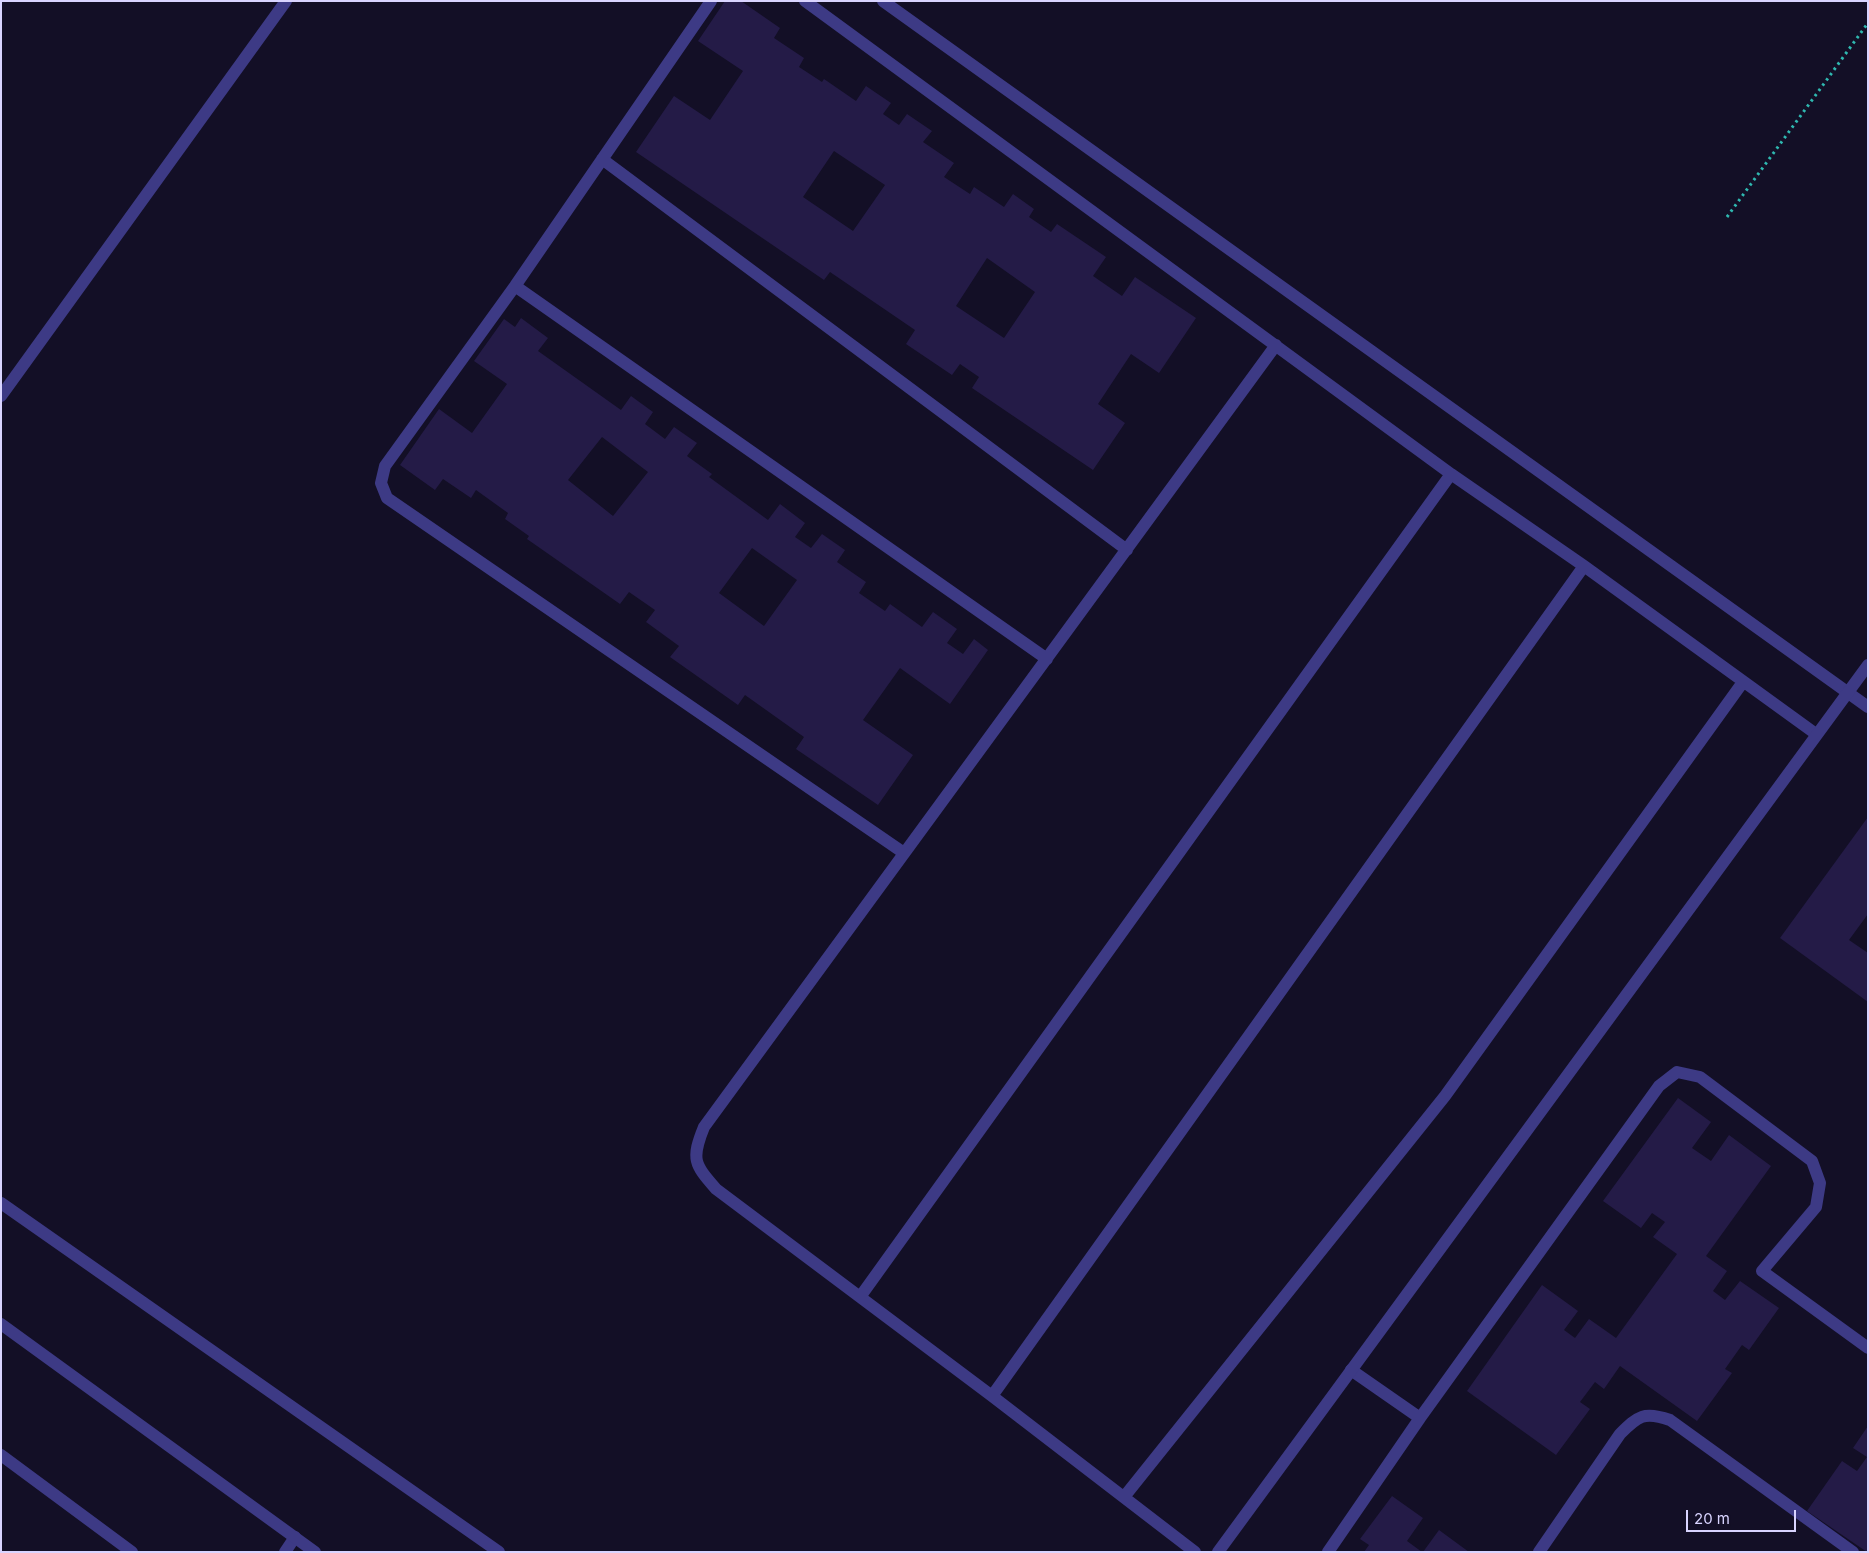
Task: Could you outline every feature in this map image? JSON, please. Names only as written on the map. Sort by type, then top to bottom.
[{"type":"street","points":[[1,396],[286,1]]},
{"type":"street","points":[[711,1],[515,286],[385,466],[381,483],[387,498],[904,853]]},
{"type":"street","points":[[805,1],[1451,474],[1584,566],[1816,734]]},
{"type":"street","points":[[883,1],[1868,707]]},
{"type":"street","points":[[602,159],[1127,550]]},
{"type":"street","points":[[515,286],[1047,659]]},
{"type":"street","points":[[1195,1552],[992,1396],[716,1189],[700,1170],[696,1158],[696,1146],[704,1127],[1276,346]]},
{"type":"street","points":[[860,1297],[1451,474]]},
{"type":"street","points":[[992,1396],[1584,566]]},
{"type":"street","points":[[1218,1552],[1868,665]]},
{"type":"street","points":[[1124,1497],[1446,1096],[1743,682]]},
{"type":"street","points":[[1328,1552],[1420,1418],[1659,1086],[1677,1072],[1700,1076],[1812,1161],[1820,1183],[1816,1207],[1762,1271],[1868,1348]]},
{"type":"street","points":[[1,1203],[499,1552]]},
{"type":"street","points":[[1,1324],[315,1552]]},
{"type":"street","points":[[1351,1370],[1420,1418]]},
{"type":"street","points":[[1539,1552],[1620,1434],[1635,1419],[1646,1415],[1670,1420],[1853,1552]]},
{"type":"street","points":[[1,1455],[132,1552]]},
{"type":"street","points":[[284,1552],[295,1537]]},
{"type":"path","points":[[1726,217],[1868,24]]},
{"type":"building","points":[[725,1],[741,1],[780,28],[774,38],[804,58],[799,67],[822,82],[824,79],[856,101],[866,86],[891,103],[883,114],[899,125],[907,114],[932,131],[923,142],[954,163],[944,177],[970,194],[974,187],[1004,207],[1013,194],[1034,209],[1029,217],[1051,232],[1057,224],[1106,257],[1093,276],[1122,296],[1135,277],[1196,318],[1159,373],[1131,354],[1098,404],[1125,423],[1093,470],[972,388],[979,377],[960,364],[952,375],[906,344],[915,330],[830,272],[824,280],[636,152],[674,96],[710,120],[743,71],[698,41]],"holes":[[[834,151],[885,185],[853,231],[803,197]],[[987,258],[1035,292],[1004,338],[956,306]]]},
{"type":"building","points":[[521,318],[548,338],[538,351],[621,410],[631,396],[653,412],[645,424],[665,439],[674,427],[697,443],[687,456],[712,474],[709,477],[768,520],[780,504],[805,523],[795,537],[811,548],[822,534],[845,550],[837,562],[866,582],[859,593],[885,611],[890,604],[922,627],[933,612],[957,629],[947,643],[963,654],[974,639],[988,650],[950,704],[900,668],[863,720],[913,755],[878,805],[796,749],[804,737],[745,695],[738,705],[670,657],[679,646],[646,622],[655,610],[629,592],[620,604],[527,539],[529,536],[505,519],[508,513],[476,490],[471,498],[443,479],[435,490],[400,465],[439,409],[472,433],[507,384],[474,361],[504,319],[515,327]],"holes":[[[602,437],[648,472],[613,516],[568,480]],[[752,548],[797,580],[764,626],[719,593]]]},
{"type":"building","points":[[1868,817],[1868,914],[1849,940],[1868,953],[1868,1002],[1780,938]]},
{"type":"building","points":[[1678,1098],[1711,1122],[1692,1148],[1711,1161],[1729,1135],[1771,1166],[1706,1256],[1727,1271],[1713,1291],[1725,1300],[1740,1281],[1779,1308],[1749,1350],[1742,1345],[1725,1369],[1732,1373],[1697,1421],[1620,1366],[1604,1389],[1595,1382],[1580,1402],[1590,1409],[1556,1455],[1467,1391],[1542,1285],[1578,1311],[1564,1330],[1575,1338],[1589,1319],[1616,1338],[1677,1254],[1653,1237],[1665,1222],[1652,1213],[1641,1228],[1603,1201]]},
{"type":"building","points":[[1868,1426],[1867,1552],[1807,1511],[1842,1461],[1857,1471],[1867,1457],[1853,1448]]},
{"type":"building","points":[[1392,1496],[1423,1518],[1407,1541],[1422,1552],[1364,1552],[1369,1545],[1360,1539]]},
{"type":"building","points":[[1439,1530],[1469,1552],[1423,1552]]}]
